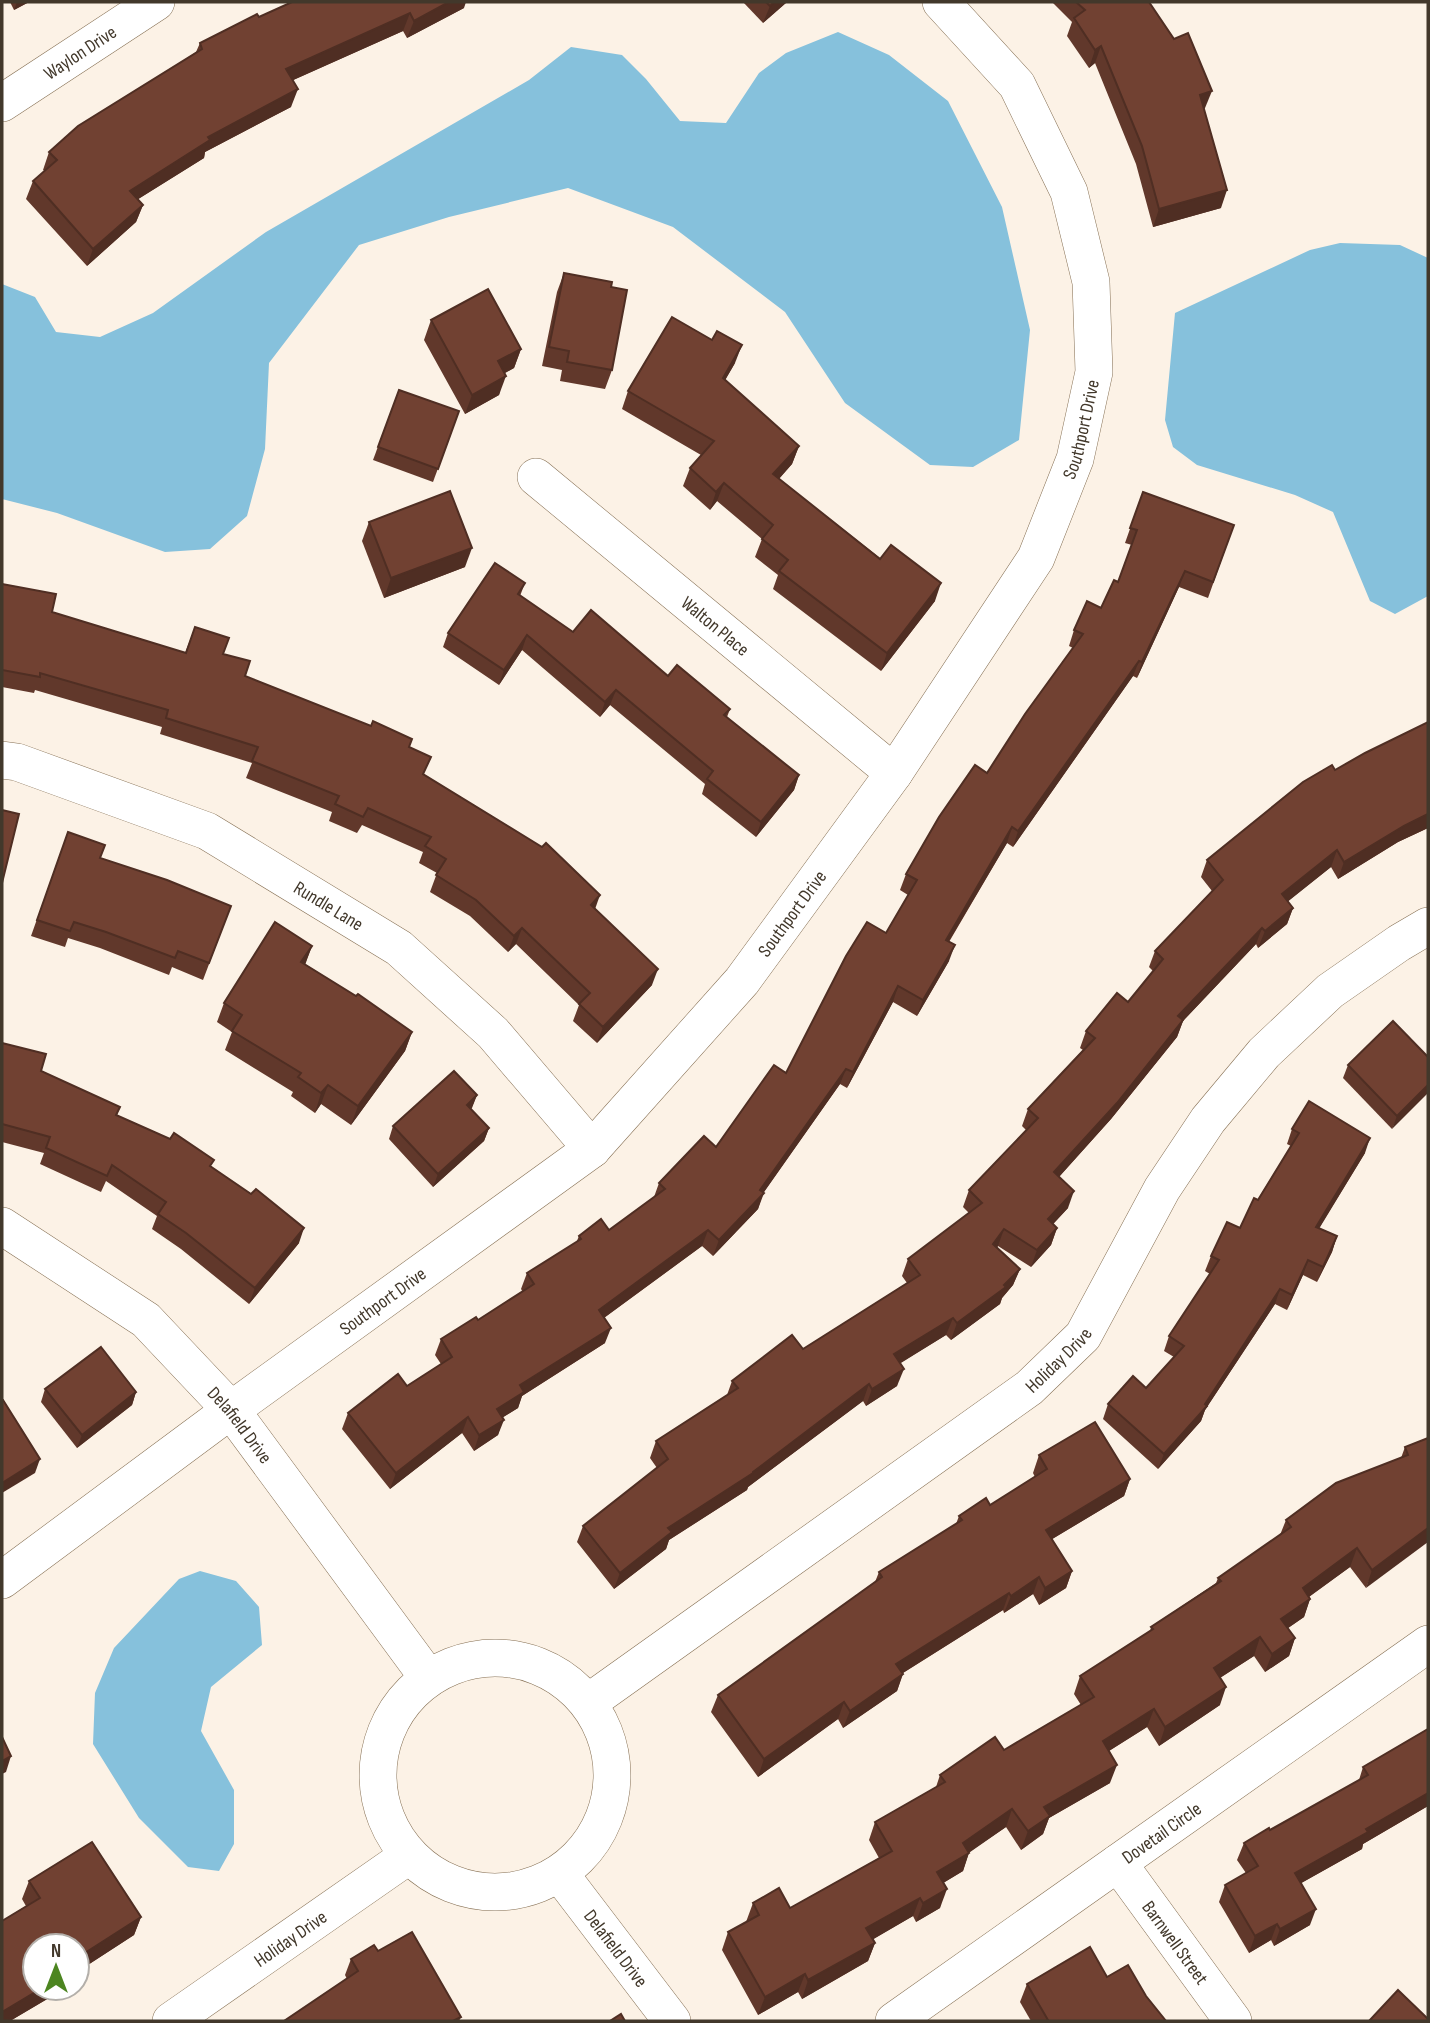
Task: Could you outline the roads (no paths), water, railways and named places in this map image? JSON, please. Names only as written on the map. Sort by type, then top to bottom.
[{"type":"street","name":"Waylon Drive","points":[[2,103],[156,2]]},
{"type":"street","name":"Southport Drive","points":[[2,1580],[230,1410],[592,1149],[742,981],[894,773],[1035,558],[1075,458],[1094,372],[1091,282],[1069,192],[1017,85],[941,2]]},
{"type":"street","name":"Walton Place","points":[[536,477],[894,773]]},
{"type":"street","name":"Rundle Lane","points":[[2,760],[18,762],[207,831],[399,948],[493,1033],[592,1149]]},
{"type":"street","name":"Holiday Drive","points":[[589,1702],[1029,1388],[1083,1336],[1162,1189],[1208,1120],[1264,1053],[1330,991],[1428,926]]},
{"type":"street","name":"Delafield Drive","points":[[2,1226],[146,1320],[230,1410],[427,1676]]},
{"type":"street","name":"Dovetail Circle","points":[[894,2021],[1428,1644]]},
{"type":"street","points":[[466,1660],[524,1660],[562,1677],[589,1702],[611,1748],[610,1805],[593,1841],[560,1874],[523,1890],[500,1893],[444,1882],[408,1856],[379,1804],[378,1752],[394,1711],[427,1676],[466,1660]]},
{"type":"street","name":"Holiday Drive","points":[[171,2021],[408,1856]]},
{"type":"street","name":"Barnwell Street","points":[[1118,1863],[1233,2021]]},
{"type":"street","name":"Delafield Drive","points":[[560,1874],[672,2021]]},
{"type":"water","points":[[838,32],[889,55],[948,101],[1002,207],[1030,330],[1019,440],[973,467],[930,465],[845,403],[785,312],[673,227],[568,188],[449,217],[359,245],[269,363],[265,449],[247,516],[210,549],[165,552],[57,513],[2,499],[2,284],[35,297],[56,332],[100,337],[153,313],[266,232],[529,80],[571,47],[622,55],[646,79],[680,121],[726,123],[759,73],[786,53]]},
{"type":"water","points":[[1340,243],[1400,245],[1428,258],[1428,596],[1395,614],[1370,601],[1333,512],[1295,495],[1197,465],[1173,447],[1165,420],[1175,313],[1310,250]]},
{"type":"water","points":[[200,1571],[236,1581],[259,1607],[262,1645],[211,1687],[201,1731],[234,1790],[234,1844],[219,1871],[188,1867],[139,1818],[93,1744],[95,1693],[114,1648],[179,1579]]}]
